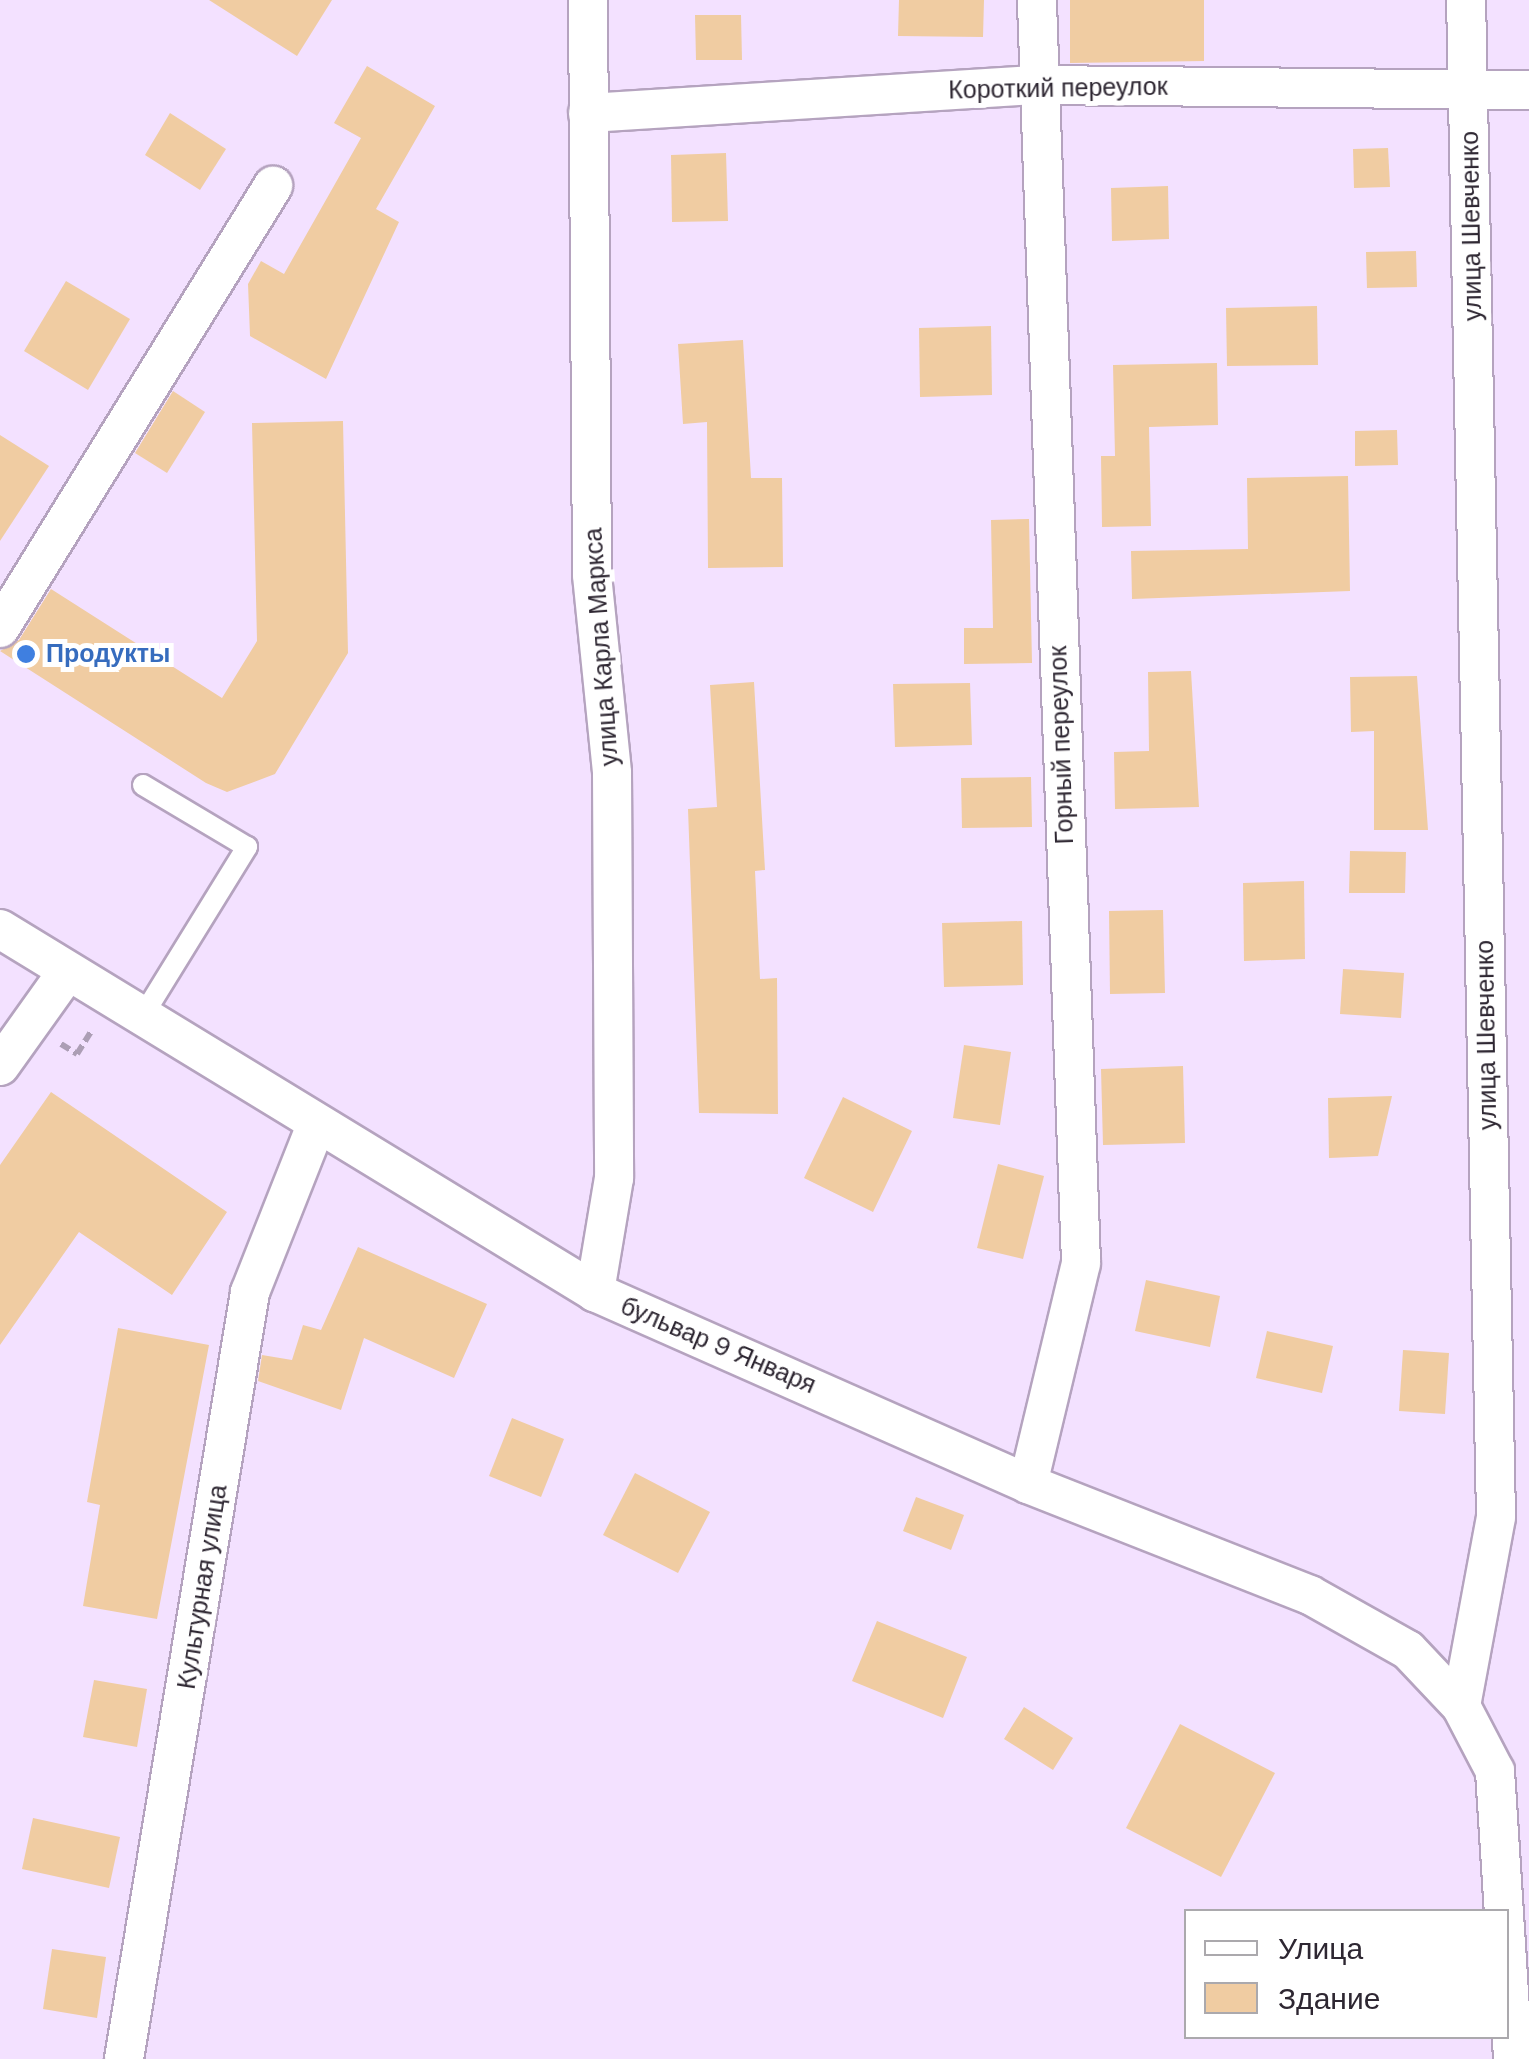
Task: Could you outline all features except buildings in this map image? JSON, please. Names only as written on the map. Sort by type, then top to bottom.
[{"type":"street","name":"улица Карла Маркса","points":[[588,0],[592,576],[612,774],[614,1178],[595,1292]]},
{"type":"street","name":"Горный переулок","points":[[1028,1484],[1080,1263],[1036,0]]},
{"type":"street","name":"улица Шевченко","points":[[1461,1706],[1513,1517],[1466,0]]},
{"type":"street","name":"Короткий переулок","points":[[588,113],[1039,85],[1529,90]]},
{"type":"street","points":[[0,628],[273,186]]},
{"type":"street","name":"бульвар 9 Января","points":[[0,929],[595,1292],[1028,1484],[1310,1596],[1408,1650],[1461,1706]]},
{"type":"street","points":[[0,1066],[67,972]]},
{"type":"street","name":"Культурная улица","points":[[124,2059],[250,1292],[316,1125]]},
{"type":"street","points":[[1461,1706],[1495,1772],[1504,1909]]},
{"type":"street","points":[[1509,1983],[1514,2059]]},
{"type":"lane","points":[[142,1017],[246,847],[144,785]]},
{"type":"place","name":"Продукты","points":[[26,654]]}]
